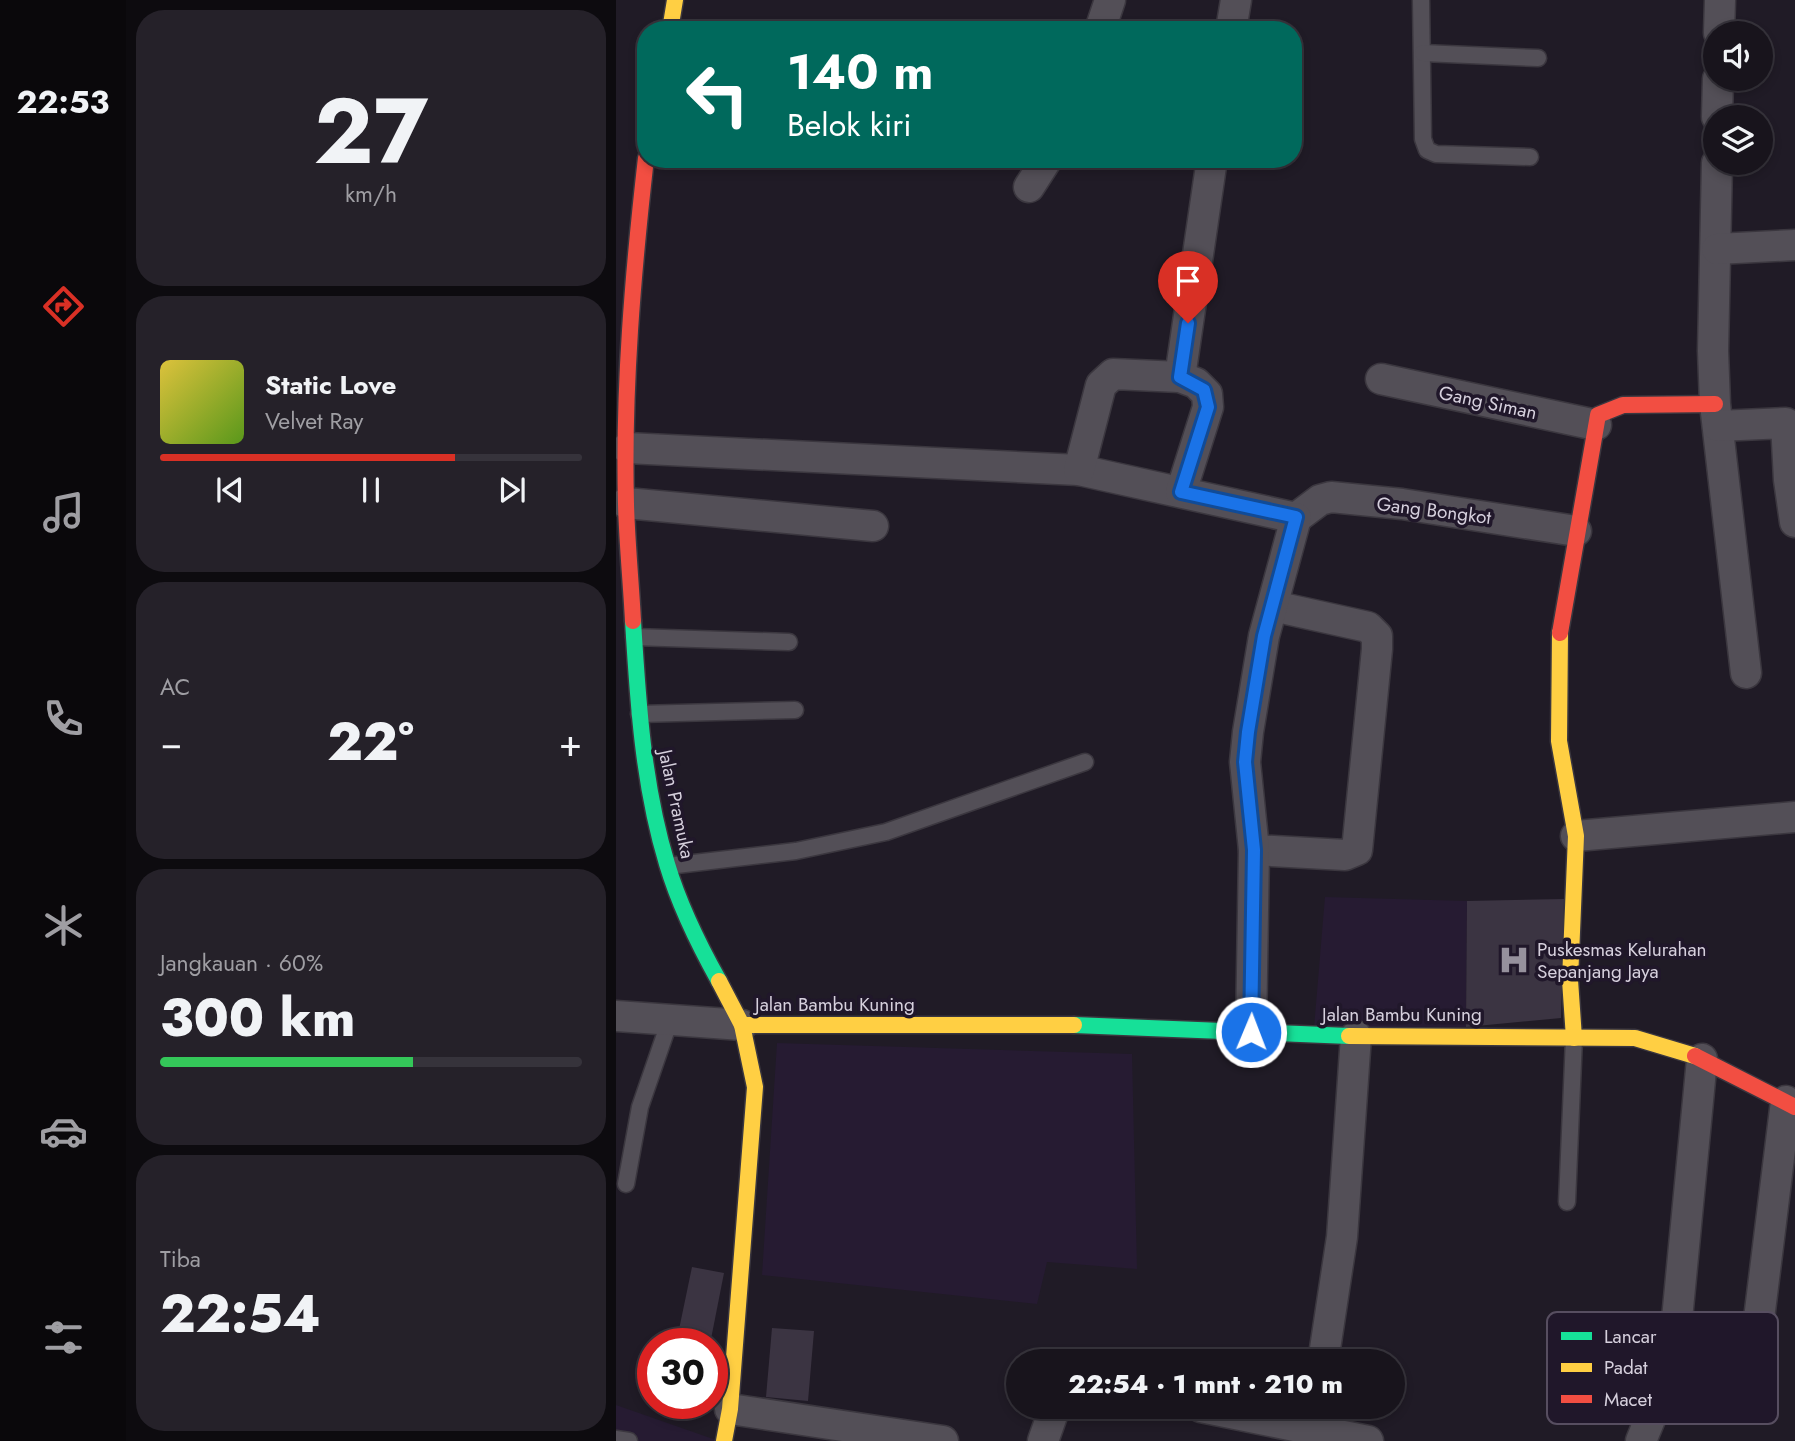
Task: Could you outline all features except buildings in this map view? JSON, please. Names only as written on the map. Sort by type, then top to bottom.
[{"type":"street","points":[[1103,21],[1110,0]]},
{"type":"street","points":[[1232,21],[1236,0]]},
{"type":"street","points":[[1719,21],[1720,0]]},
{"type":"street","points":[[670,1],[670,21]]},
{"type":"street","name":"Jalan Pramuka","points":[[645,168],[622,413],[627,448],[623,545],[634,637],[639,713],[649,792],[667,866],[713,971],[743,1025],[755,1087],[730,1409],[724,1441]]},
{"type":"street","points":[[1029,187],[1041,168]]},
{"type":"street","points":[[1180,377],[1211,168]]},
{"type":"street","points":[[1717,175],[1713,351],[1717,415],[1746,673]]},
{"type":"street","points":[[1717,249],[1795,244]]},
{"type":"street","points":[[1079,470],[1101,385],[1107,378],[1113,374],[1180,377],[1204,390],[1208,407],[1181,492]]},
{"type":"street","name":"Gang Siman","points":[[1381,379],[1596,425]]},
{"type":"street","points":[[1574,1038],[1570,980],[1576,836],[1559,741],[1560,619],[1598,415],[1623,405],[1786,424],[1788,480],[1795,522]]},
{"type":"street","points":[[627,448],[1079,470],[1296,517],[1257,676],[1245,762],[1254,850],[1251,1032]]},
{"type":"street","name":"Gang Bongkot","points":[[1296,517],[1320,500],[1331,498],[1415,506],[1577,531]]},
{"type":"street","points":[[626,503],[873,526]]},
{"type":"street","points":[[1254,850],[1345,855],[1357,850],[1377,649],[1377,636],[1368,627],[1273,606]]},
{"type":"street","points":[[1576,836],[1795,817]]},
{"type":"street","points":[[616,1016],[743,1025]]},
{"type":"street","name":"Jalan Bambu Kuning","points":[[743,1025],[1096,1025],[1356,1036],[1635,1038],[1677,1048],[1790,1104]]},
{"type":"street","points":[[1325,1349],[1342,1237],[1356,1036]]},
{"type":"street","points":[[1678,1312],[1702,1059]]},
{"type":"street","points":[[1760,1312],[1790,1104]]},
{"type":"street","points":[[730,1409],[943,1441]]},
{"type":"street","points":[[1043,1441],[1051,1419]]},
{"type":"street","points":[[1315,1419],[1368,1441]]},
{"type":"street","points":[[1641,1441],[1648,1424]]},
{"type":"lane","points":[[1421,0],[1423,139],[1427,150],[1436,154],[1530,157]]},
{"type":"lane","points":[[1423,53],[1538,58]]},
{"type":"lane","points":[[634,637],[789,642]]},
{"type":"lane","points":[[639,713],[795,710]]},
{"type":"lane","points":[[667,866],[796,851],[886,832],[1085,762]]},
{"type":"lane","points":[[626,1184],[640,1107],[670,1020]]},
{"type":"lane","points":[[1567,1202],[1574,1038]]},
{"type":"lane","points":[[616,1438],[628,1441]]},
{"type":"shaded area","points":[[1325,897],[1467,901],[1466,1027],[1314,1028]]},
{"type":"shaded area","points":[[777,1043],[1132,1054],[1137,1269],[1047,1262],[1037,1304],[762,1275]]},
{"type":"shaded area","points":[[616,1405],[637,1412],[637,1419],[656,1419],[716,1440],[716,1441],[616,1441]]},
{"type":"traffic: fast","points":[[633,621],[643,744],[659,834],[683,908],[719,981]]},
{"type":"traffic: fast","points":[[1074,1025],[1349,1036]]},
{"type":"traffic: slow","points":[[672,21],[675,0]]},
{"type":"traffic: slow","points":[[1560,633],[1559,741],[1576,836],[1570,980],[1574,1038]]},
{"type":"traffic: slow","points":[[719,981],[742,1025],[755,1087],[730,1409],[724,1441]]},
{"type":"traffic: slow","points":[[742,1025],[1074,1025]]},
{"type":"traffic: slow","points":[[1349,1036],[1635,1038],[1695,1056]]},
{"type":"traffic: jam","points":[[633,621],[626,504],[626,417],[633,287],[645,168]]},
{"type":"traffic: jam","points":[[1560,633],[1598,415],[1623,405],[1715,404]]},
{"type":"traffic: jam","points":[[1695,1056],[1795,1107]]},
{"type":"place","name":"Puskesmas Kelurahan Sepanjang Jaya","points":[[1514,960]]},
{"type":"route","points":[[1188,323],[1180,377],[1196,383],[1204,390],[1208,407],[1181,492],[1296,517],[1264,636],[1245,762],[1254,850],[1251,1032]]}]
